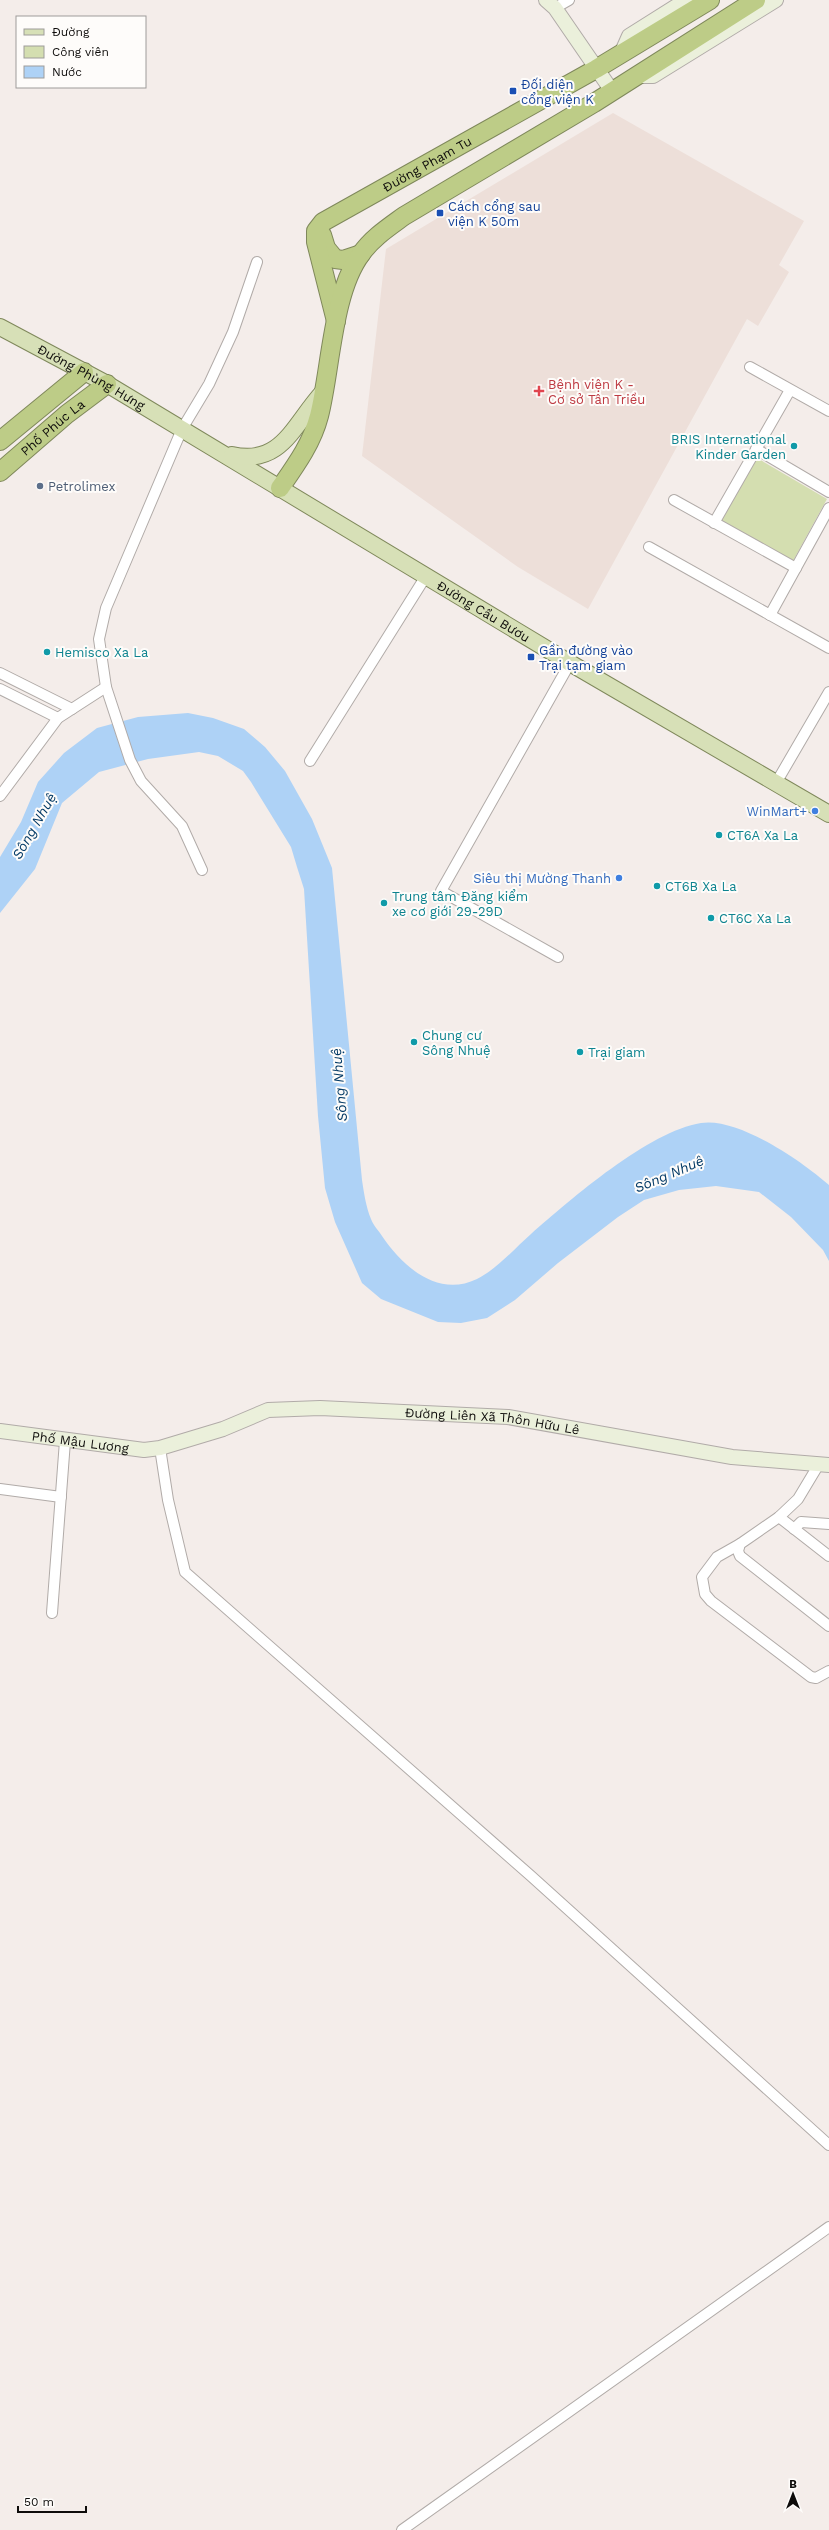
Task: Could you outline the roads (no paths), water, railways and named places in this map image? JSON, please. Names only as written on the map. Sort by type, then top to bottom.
[{"type":"highway","points":[[280,488],[303,455],[319,416],[336,322],[352,270],[361,254],[379,235],[404,216],[612,92],[636,76],[738,18],[756,0]]},
{"type":"highway","name":"Đường Phạm Tu","points":[[320,227],[323,222],[622,54],[698,2]]},
{"type":"highway","points":[[320,227],[326,248],[335,259],[343,260],[361,254]]},
{"type":"highway","points":[[320,227],[316,232],[316,242],[336,322]]},
{"type":"highway","name":"Phố Phúc La","points":[[0,441],[84,372]]},
{"type":"highway","name":"Phố Phúc La","points":[[0,472],[67,414],[107,384]]},
{"type":"main road","name":"Đường Phùng Hưng","points":[[0,327],[107,384],[182,429]]},
{"type":"main road","points":[[222,453],[255,458],[273,451],[323,392]]},
{"type":"main road","name":"Đường Cầu Bươu","points":[[182,429],[570,663],[829,814]]},
{"type":"street","points":[[569,0],[551,4],[612,92]]},
{"type":"street","points":[[738,18],[776,0]]},
{"type":"street","points":[[202,870],[182,826],[141,780],[130,760],[106,688],[99,639],[106,608],[182,429],[208,384],[233,332],[257,262]]},
{"type":"street","points":[[750,367],[829,411]]},
{"type":"street","points":[[714,523],[790,390]]},
{"type":"street","points":[[756,449],[829,492]]},
{"type":"street","points":[[674,500],[796,568]]},
{"type":"street","points":[[770,614],[829,508]]},
{"type":"street","points":[[649,547],[829,648]]},
{"type":"street","points":[[310,760],[426,576]]},
{"type":"street","points":[[558,957],[442,891],[570,663]]},
{"type":"street","points":[[0,673],[72,709]]},
{"type":"street","points":[[1,792],[58,718],[106,688]]},
{"type":"street","points":[[0,689],[58,718]]},
{"type":"street","points":[[776,783],[829,692]]},
{"type":"street","name":"Đường Liên Xã Thôn Hữu Lê","points":[[160,1448],[223,1429],[268,1410],[320,1408],[508,1417],[732,1458],[824,1465]]},
{"type":"street","name":"Phố Mậu Lương","points":[[0,1431],[65,1441],[144,1450],[160,1448]]},
{"type":"street","points":[[52,1613],[65,1441]]},
{"type":"street","points":[[160,1448],[168,1500],[185,1572],[531,1876],[829,2145]]},
{"type":"street","points":[[824,1465],[805,1490],[779,1517],[740,1544],[717,1557],[702,1578],[705,1594],[711,1601],[811,1677],[816,1678],[829,1671]]},
{"type":"street","points":[[0,1489],[61,1497]]},
{"type":"street","points":[[779,1517],[829,1556]]},
{"type":"street","points":[[794,1529],[801,1522],[829,1524]]},
{"type":"street","points":[[740,1544],[738,1551],[740,1556],[829,1626]]},
{"type":"street","points":[[402,2530],[829,2227]]},
{"type":"water","name":"Sông Nhuệ","points":[[188,713],[213,718],[244,729],[265,747],[285,771],[312,819],[332,868],[365,1200],[369,1214],[375,1226],[391,1248],[411,1268],[435,1282],[449,1285],[463,1284],[477,1279],[498,1264],[567,1203],[612,1168],[635,1152],[658,1139],[680,1129],[701,1123],[716,1123],[733,1127],[751,1134],[803,1164],[829,1185],[829,1261],[823,1250],[791,1217],[759,1192],[716,1186],[679,1190],[644,1200],[618,1217],[558,1263],[515,1300],[487,1318],[461,1323],[438,1322],[381,1299],[362,1283],[335,1222],[325,1188],[318,1116],[304,889],[291,847],[243,771],[218,756],[199,752],[148,759],[99,772],[62,803],[35,869],[0,913],[0,857],[21,822],[38,782],[64,753],[97,728],[138,717]]},
{"type":"place","name":"Đối diện cổng viện K","points":[[513,91]]},
{"type":"place","name":"Cách cổng sau viện K 50m","points":[[440,213]]},
{"type":"place","name":"Bệnh viện K - Cơ sở Tân Triều","points":[[539,391]]},
{"type":"place","name":"BRIS International Kinder Garden","points":[[794,446]]},
{"type":"place","name":"Petrolimex","points":[[40,486]]},
{"type":"place","name":"Hemisco Xa La","points":[[47,652]]},
{"type":"place","name":"Gần đường vào Trại tạm giam","points":[[531,657]]},
{"type":"place","name":"WinMart+","points":[[815,811]]},
{"type":"place","name":"CT6A Xa La","points":[[719,835]]},
{"type":"place","name":"Siêu thị Mường Thanh","points":[[619,878]]},
{"type":"place","name":"CT6B Xa La","points":[[657,886]]},
{"type":"place","name":"Trung tâm Đăng kiểm xe cơ giới 29-29D","points":[[384,903]]},
{"type":"place","name":"CT6C Xa La","points":[[711,918]]},
{"type":"place","name":"Chung cư Sông Nhuệ","points":[[414,1042]]},
{"type":"place","name":"Trại giam","points":[[580,1052]]}]
